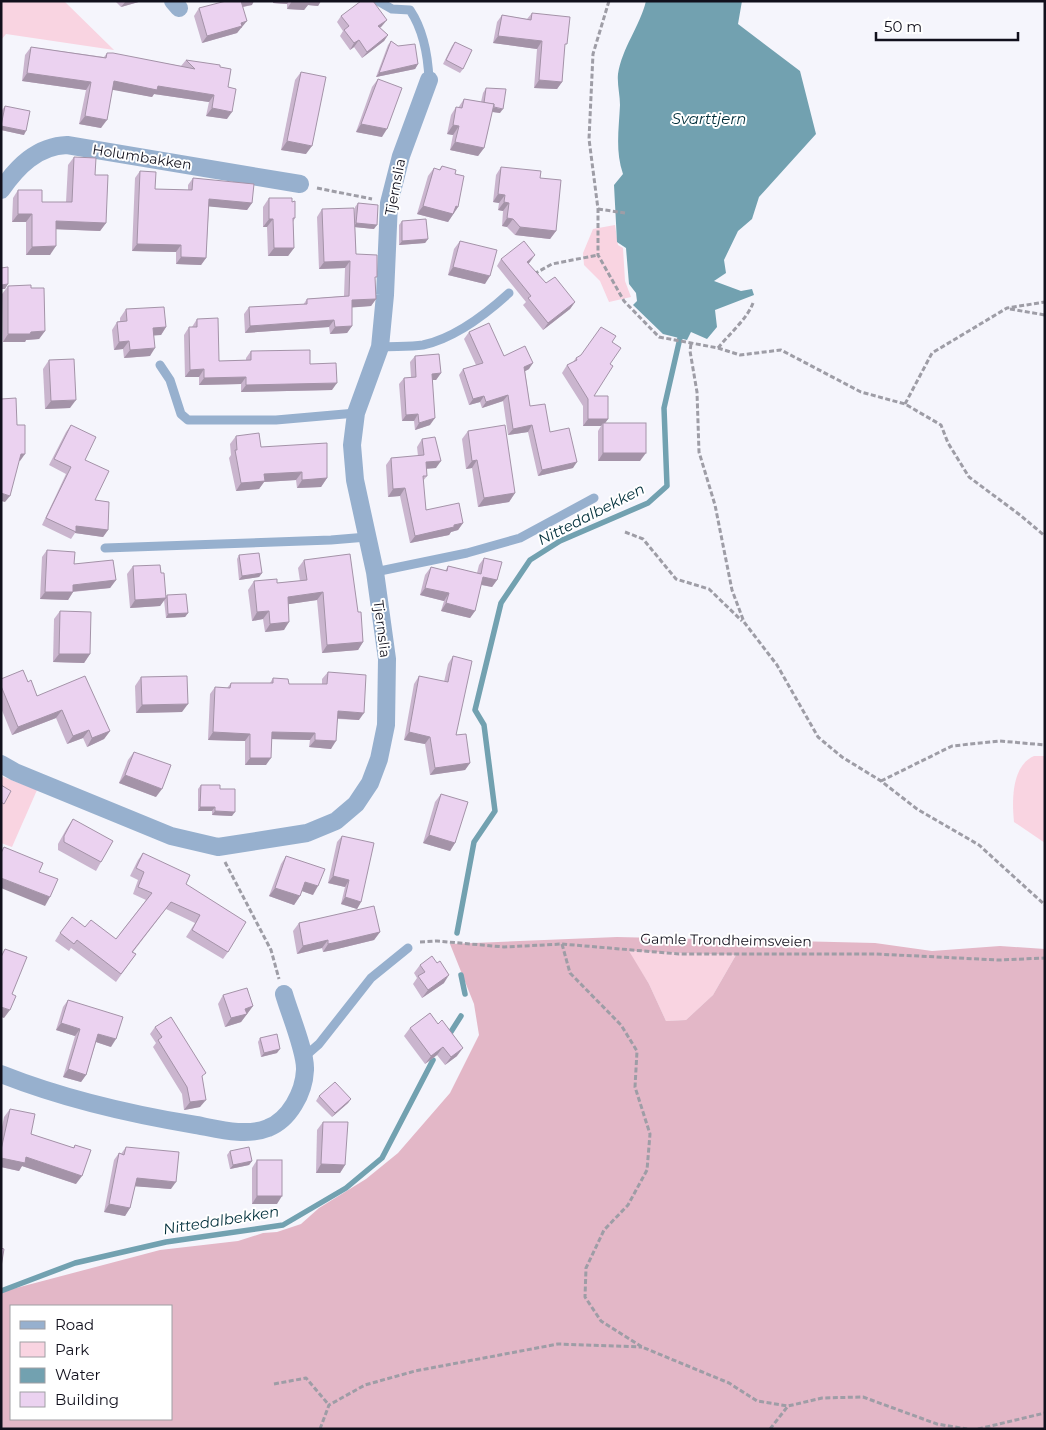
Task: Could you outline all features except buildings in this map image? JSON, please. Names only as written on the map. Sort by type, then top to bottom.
[{"type":"street","name":"Tjernslia","points":[[1,764],[15,772],[171,836],[218,847],[307,833],[336,820],[356,804],[370,783],[379,759],[386,725],[387,659],[375,572],[354,480],[352,445],[356,413],[380,347],[386,294],[389,203],[401,156],[429,80]]},
{"type":"street","name":"Holumbakken","points":[[1,190],[31,157],[54,145],[76,146],[300,184]]},
{"type":"street","points":[[1,1074],[34,1087],[129,1113],[242,1132],[266,1129],[282,1120],[288,1112],[301,1089],[306,1069],[284,994]]},
{"type":"lane","points":[[378,1],[382,6],[392,9],[410,10],[417,20],[426,50],[429,80]]},
{"type":"lane","points":[[380,347],[422,345],[442,339],[489,311],[509,293]]},
{"type":"lane","points":[[160,365],[170,380],[181,414],[188,420],[276,420],[356,413]]},
{"type":"lane","points":[[375,572],[466,553],[520,538],[594,498]]},
{"type":"lane","points":[[105,548],[367,537]]},
{"type":"lane","points":[[303,1057],[319,1044],[371,978],[408,948]]},
{"type":"path","points":[[610,1],[593,54],[590,138],[598,209],[598,255],[624,301],[659,337],[675,342],[718,348],[740,355],[781,350],[861,392],[905,404],[941,425],[948,443],[969,477],[1045,536]]},
{"type":"path","points":[[300,184],[389,203]]},
{"type":"path","points":[[598,209],[625,213]]},
{"type":"path","points":[[509,293],[552,264],[598,255]]},
{"type":"path","points":[[905,404],[932,353],[1007,308],[1045,302]]},
{"type":"path","points":[[718,348],[734,328],[748,315],[753,303]]},
{"type":"path","points":[[1007,308],[1045,315]]},
{"type":"path","points":[[691,344],[690,351],[697,392],[698,452],[715,506],[732,590],[744,622]]},
{"type":"path","points":[[625,532],[643,539],[676,579],[708,589],[744,622],[777,665],[818,737],[842,757],[881,781],[917,809],[979,845],[1045,905]]},
{"type":"path","points":[[881,781],[952,746],[1000,741],[1045,745]]},
{"type":"path","points":[[218,847],[270,950],[284,994]]},
{"type":"path","name":"Gamle Trondheimsveien","points":[[408,948],[423,941],[504,947],[562,944],[679,954],[876,954],[1000,960],[1045,958]]},
{"type":"path","points":[[562,944],[570,972],[621,1025],[637,1051],[635,1087],[650,1134],[647,1170],[628,1205],[604,1230],[586,1268],[584,1297],[601,1321],[642,1347],[729,1383],[757,1401],[788,1406],[822,1398],[863,1396],[938,1424],[968,1429]]},
{"type":"path","points":[[320,1429],[329,1405],[365,1386],[415,1371],[558,1344],[642,1347]]},
{"type":"path","points":[[274,1384],[306,1378],[329,1405]]},
{"type":"path","points":[[770,1429],[788,1406]]},
{"type":"path","points":[[978,1429],[1045,1413]]},
{"type":"green space","points":[[1,1],[64,1],[114,50],[6,34],[1,40]]},
{"type":"green space","points":[[615,225],[618,245],[623,248],[625,281],[631,297],[609,302],[600,281],[584,265],[583,253],[593,229]]},
{"type":"green space","points":[[1034,756],[1045,756],[1045,843],[1014,822],[1013,795],[1017,776],[1026,761]]},
{"type":"green space","points":[[1,776],[37,790],[12,847],[1,843]]},
{"type":"green space","points":[[628,951],[736,955],[713,995],[686,1020],[666,1021],[649,984]]},
{"type":"shaded area","points":[[617,937],[875,943],[932,951],[1000,946],[1045,949],[1045,1429],[1,1429],[1,1292],[160,1250],[238,1241],[301,1224],[319,1208],[366,1179],[398,1153],[450,1093],[479,1035],[474,1004],[450,944]],"holes":[[[629,951],[736,955],[713,995],[686,1020],[666,1021],[649,984]]]},
{"type":"water","name":"Svarttjern","points":[[646,1],[742,1],[738,24],[800,71],[816,134],[759,197],[752,219],[738,231],[724,260],[726,273],[714,281],[741,291],[752,289],[754,295],[715,310],[717,327],[707,339],[691,332],[687,340],[663,334],[633,305],[637,301],[636,293],[629,284],[626,248],[617,242],[614,185],[623,174],[618,148],[620,105],[618,74],[623,55],[640,19]]},
{"type":"waterway","name":"Nittedalbekken","points":[[457,933],[474,842],[495,811],[484,725],[475,710],[501,603],[530,560],[560,541],[648,503],[667,486],[664,408],[680,338]]},
{"type":"waterway","name":"Nittedalbekken","points":[[461,975],[465,994]]},
{"type":"waterway","points":[[447,1038],[461,1016]]},
{"type":"waterway","name":"Nittedalbekken","points":[[1,1291],[75,1263],[166,1242],[283,1225],[346,1188],[382,1158],[433,1060]]}]
